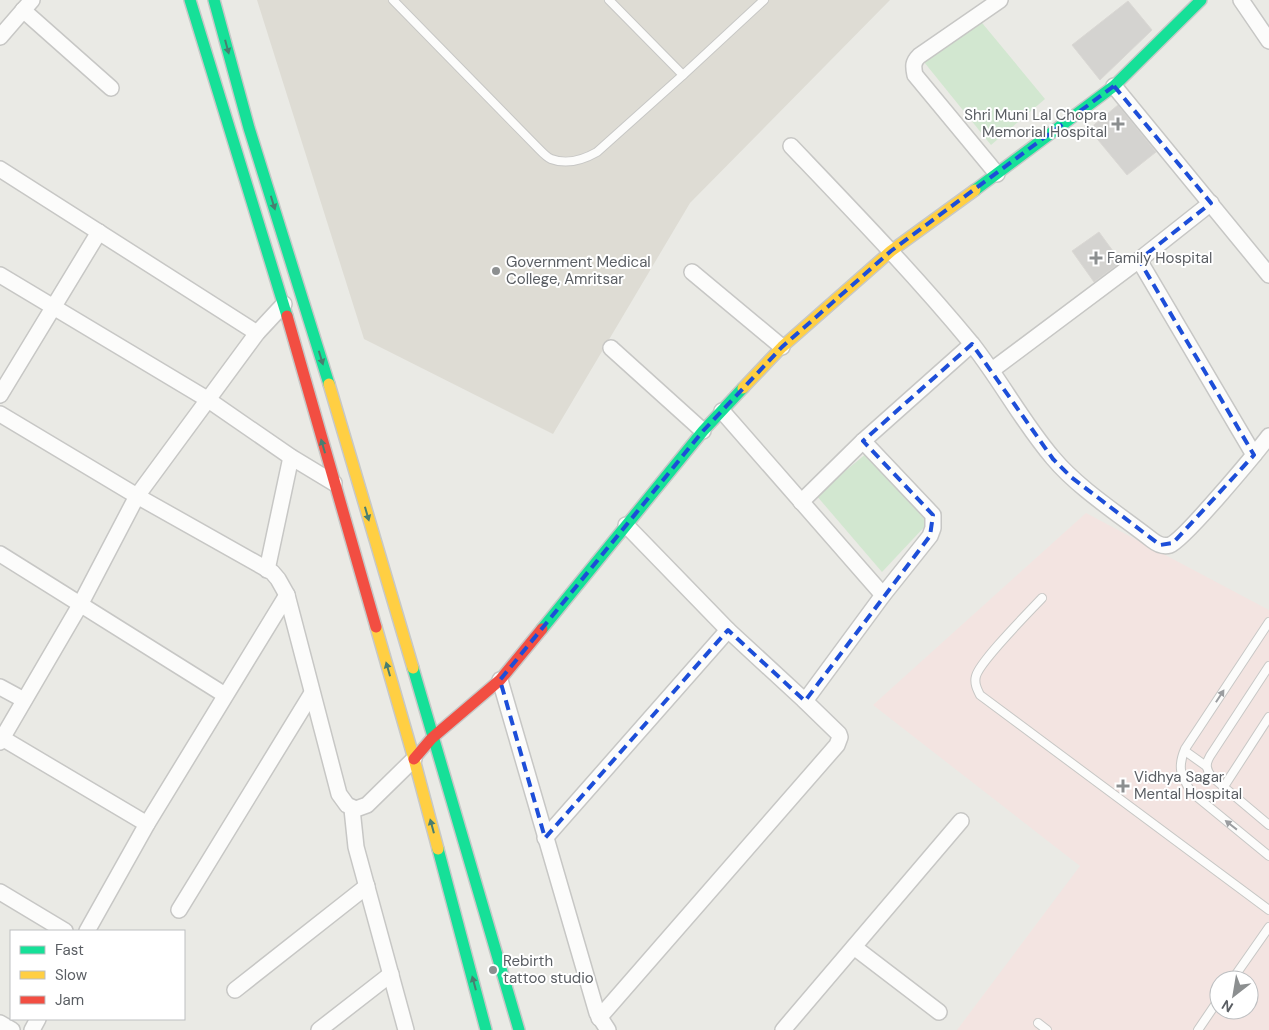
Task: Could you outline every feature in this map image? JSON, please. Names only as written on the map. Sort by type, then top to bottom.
[{"type":"street","points":[[190,0],[284,304],[290,332],[414,758],[486,1030]]},
{"type":"street","points":[[214,0],[249,128],[322,359],[519,1030]]},
{"type":"street","points":[[997,174],[915,75],[913,67],[914,61],[919,56],[1000,0]]},
{"type":"street","points":[[0,414],[137,496],[272,572],[287,595],[339,794],[342,800],[356,809],[367,805],[432,738],[500,680],[703,431],[782,347],[891,251],[1114,86],[1201,0]]},
{"type":"street","points":[[1241,0],[1269,41]]},
{"type":"street","points":[[0,38],[27,5],[111,88]]},
{"type":"street","points":[[1114,86],[1269,275]]},
{"type":"street","points":[[791,146],[891,251],[972,344],[992,370],[1042,445],[1070,477],[1160,545],[1168,546],[1173,543],[1195,522],[1269,436]]},
{"type":"street","points":[[0,169],[257,333]]},
{"type":"street","points":[[992,370],[1139,260],[1211,203]]},
{"type":"street","points":[[3,385],[54,307],[99,232]]},
{"type":"street","points":[[1139,260],[1254,455]]},
{"type":"street","points":[[692,272],[782,347]]},
{"type":"street","points":[[0,275],[207,399],[291,457],[334,483]]},
{"type":"street","points":[[147,824],[1,740],[80,605],[137,496],[257,333],[284,304]]},
{"type":"street","points":[[801,502],[863,441],[972,344]]},
{"type":"street","points":[[611,348],[703,431]]},
{"type":"street","points":[[722,411],[883,595]]},
{"type":"street","points":[[805,701],[883,595],[930,536],[934,520],[933,515],[863,441]]},
{"type":"street","points":[[267,570],[291,457]]},
{"type":"street","points":[[604,1024],[839,741],[839,734],[728,630],[626,525]]},
{"type":"street","points":[[0,554],[225,695]]},
{"type":"street","points":[[89,930],[147,824],[287,595]]},
{"type":"street","points":[[545,838],[728,630]]},
{"type":"street","points":[[500,680],[545,838],[604,1024]]},
{"type":"street","points":[[0,687],[24,700]]},
{"type":"street","points":[[180,910],[312,693]]},
{"type":"street","points":[[352,808],[356,847],[406,1030]]},
{"type":"street","points":[[783,1030],[961,821]]},
{"type":"street","points":[[235,990],[367,886]]},
{"type":"street","points":[[0,892],[63,930]]},
{"type":"street","points":[[854,947],[939,1012]]},
{"type":"street","points":[[319,1030],[391,974]]},
{"type":"street","points":[[0,1023],[12,1030]]},
{"type":"lane","points":[[393,0],[550,158],[566,161],[584,160],[597,152],[684,75],[764,0]]},
{"type":"lane","points":[[609,0],[684,75]]},
{"type":"lane","points":[[1042,598],[984,663],[976,675],[975,684],[980,695],[1269,910]]},
{"type":"lane","points":[[1269,622],[1184,751],[1180,768],[1183,779],[1191,792],[1269,856]]},
{"type":"lane","points":[[1269,666],[1210,756],[1206,766],[1207,771],[1223,788],[1269,825]]},
{"type":"lane","points":[[1223,788],[1269,717]]},
{"type":"lane","points":[[1184,751],[1206,766]]},
{"type":"lane","points":[[1239,970],[1269,927]]},
{"type":"lane","points":[[1200,1029],[1209,1015]]},
{"type":"lane","points":[[1038,1023],[1047,1030]]},
{"type":"highlighted area","points":[[1114,86],[1211,203],[1139,260],[1254,455],[1173,543],[1160,545],[1071,477],[1053,459],[972,344],[863,441],[933,515],[930,536],[805,701],[728,630],[545,838],[500,680],[703,431],[782,347],[891,251]]},
{"type":"shaded area","name":"Government Medical College, Amritsar","points":[[257,0],[890,0],[690,203],[553,434],[364,339]]},
{"type":"shaded area","name":"Vidhya Sagar Mental Hospital","points":[[1086,513],[1269,610],[1269,1030],[957,1030],[1080,866],[873,705]]},
{"type":"green space","points":[[978,18],[1045,99],[991,145],[924,62]]},
{"type":"green space","points":[[867,453],[928,523],[882,572],[816,495]]},
{"type":"building","points":[[1128,1],[1152,30],[1100,80],[1072,45]]},
{"type":"building","points":[[1118,105],[1156,152],[1127,175],[1089,129]]},
{"type":"building","points":[[1099,232],[1121,262],[1094,282],[1072,251]]},
{"type":"traffic: fast","points":[[190,0],[287,316]]},
{"type":"traffic: fast","points":[[214,0],[249,128],[329,384]]},
{"type":"traffic: fast","points":[[975,190],[1114,86],[1201,0]]},
{"type":"traffic: fast","points":[[542,629],[703,431],[743,388]]},
{"type":"traffic: fast","points":[[413,668],[519,1030]]},
{"type":"traffic: fast","points":[[438,849],[486,1030]]},
{"type":"traffic: slow","points":[[743,388],[782,347],[891,251],[975,190]]},
{"type":"traffic: slow","points":[[329,384],[413,668]]},
{"type":"traffic: slow","points":[[376,627],[438,849]]},
{"type":"traffic: jam","points":[[287,316],[376,627]]},
{"type":"traffic: jam","points":[[414,759],[432,738],[500,680],[542,629]]},
{"type":"place","name":"Shri Muni Lal Chopra Memorial Hospital","points":[[1118,124]]},
{"type":"place","name":"Family Hospital","points":[[1096,258]]},
{"type":"place","name":"Government Medical College, Amritsar","points":[[496,271]]},
{"type":"place","name":"Vidhya Sagar Mental Hospital","points":[[1123,786]]},
{"type":"place","name":"Rebirth tattoo studio","points":[[493,970]]}]
